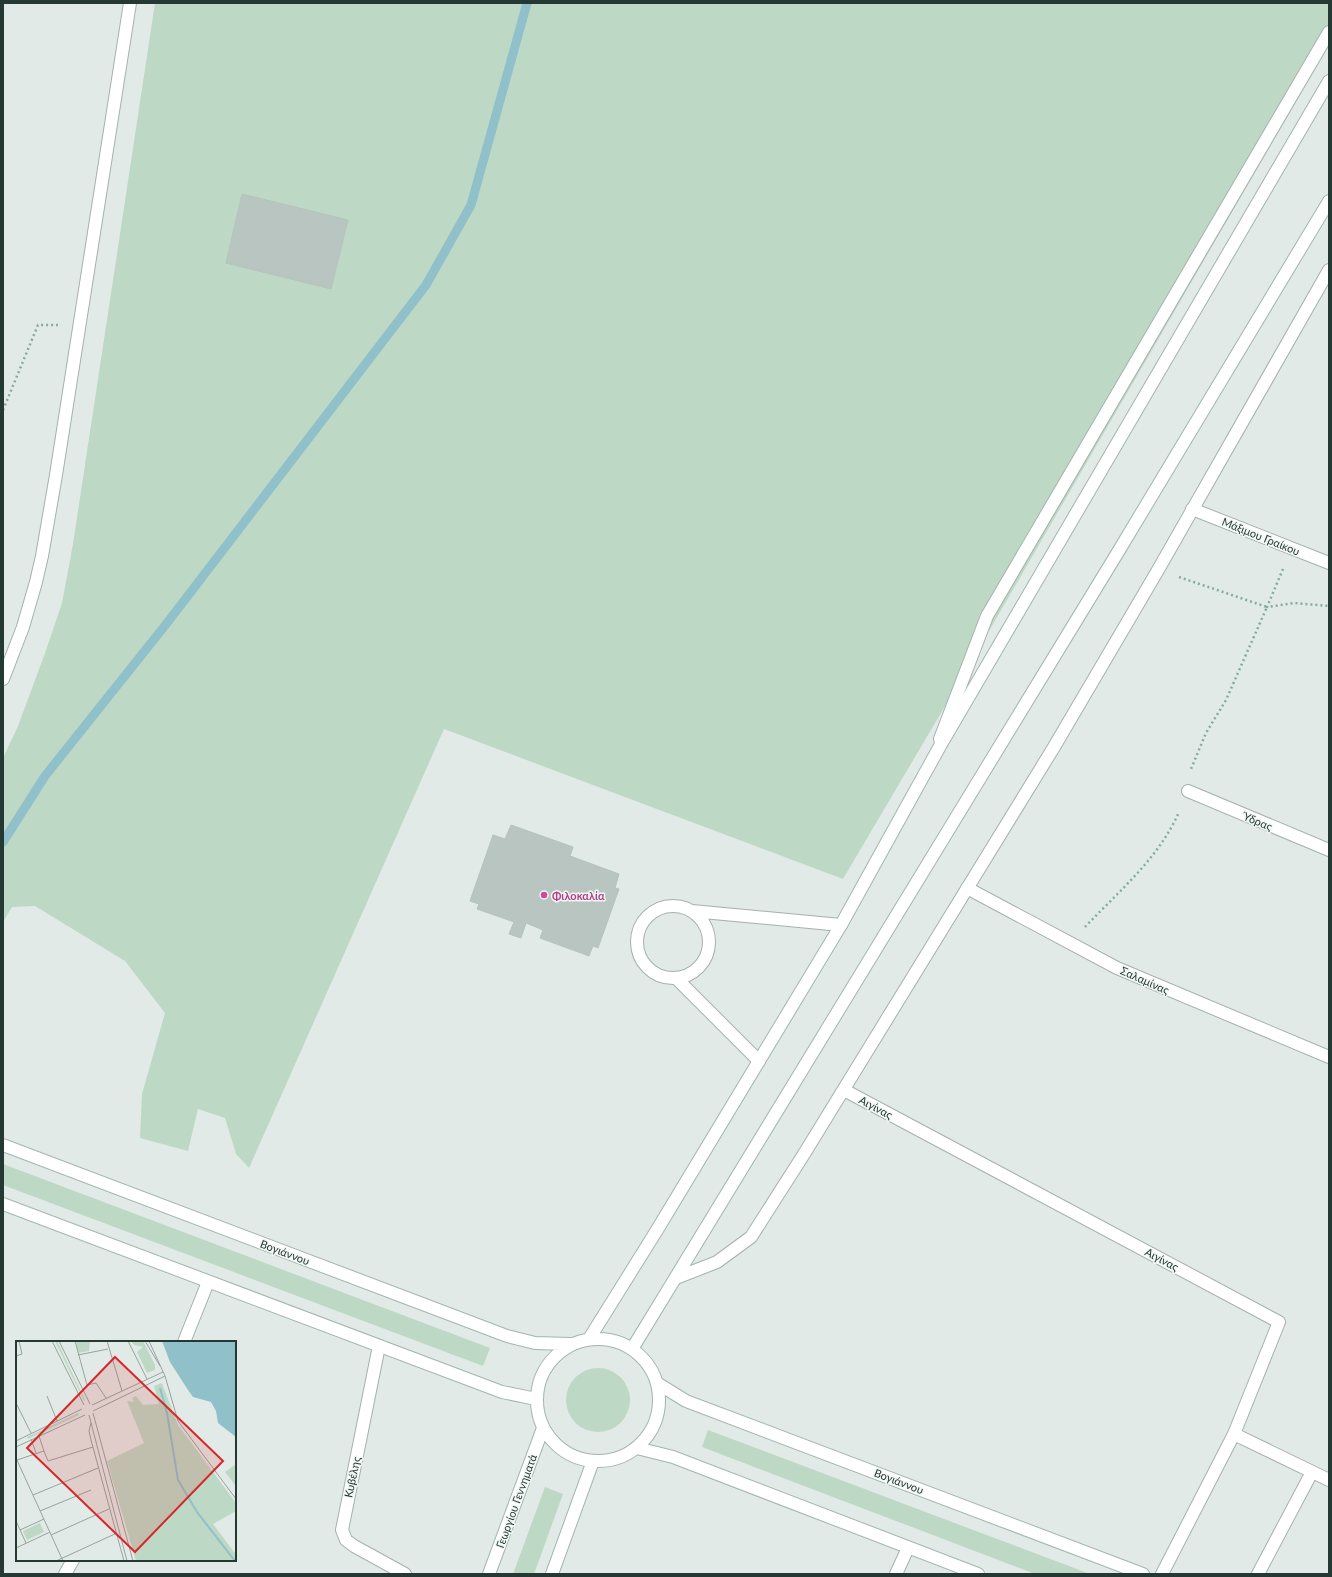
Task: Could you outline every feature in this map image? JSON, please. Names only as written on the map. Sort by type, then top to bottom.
[{"type":"street","points":[[3,679],[23,627],[36,582],[56,475],[114,113],[130,3]]},
{"type":"street","points":[[932,760],[987,616],[1329,32]]},
{"type":"street","points":[[589,1338],[657,1230],[841,925],[932,760],[1329,82]]},
{"type":"street","points":[[632,1349],[1118,552],[1329,201]]},
{"type":"street","points":[[676,1278],[717,1262],[751,1237],[844,1090],[1058,740],[1158,570],[1328,274]]},
{"type":"street","name":"Μάξιμου Γραίκου","points":[[1192,509],[1329,563]]},
{"type":"street","name":"Ύδρας","points":[[1188,791],[1329,850]]},
{"type":"street","name":"Σαλαμίνας","points":[[968,888],[1117,968],[1329,1057]]},
{"type":"street","points":[[692,911],[701,920],[707,930],[708,951],[704,961],[697,969],[688,975],[676,978],[664,977],[652,972],[643,963],[638,952],[636,939],[639,927],[646,917],[656,909],[662,907],[680,906],[692,911],[841,925]]},
{"type":"street","points":[[676,978],[759,1061]]},
{"type":"street","name":"Αιγίνας","points":[[844,1090],[1279,1322],[1234,1434]]},
{"type":"street","name":"Βογιάννου","points":[[3,1145],[507,1336],[535,1343],[570,1344]]},
{"type":"street","points":[[3,1204],[502,1392],[536,1399]]},
{"type":"street","points":[[184,1341],[208,1282]]},
{"type":"street","name":"Βογιάννου","points":[[589,1338],[609,1339],[632,1349],[641,1355],[650,1367],[657,1383],[659,1401],[657,1418],[649,1435],[637,1448],[610,1460],[593,1461],[578,1458],[562,1450],[550,1438],[543,1428],[537,1411],[536,1399],[538,1382],[545,1367],[556,1354],[570,1344],[589,1338]]},
{"type":"street","name":"Κυβέλης","points":[[379,1346],[342,1530],[346,1540],[354,1546],[406,1574]]},
{"type":"street","name":"Βογιάννου","points":[[657,1383],[686,1401],[1143,1574]]},
{"type":"street","name":"Γεωργίου Γεννηματά","points":[[489,1574],[543,1428]]},
{"type":"street","points":[[1162,1574],[1234,1434],[1329,1480]]},
{"type":"street","points":[[637,1448],[672,1457],[978,1574]]},
{"type":"street","points":[[552,1574],[593,1461]]},
{"type":"street","points":[[1258,1574],[1312,1472]]},
{"type":"street","points":[[896,1574],[908,1548]]},
{"type":"street","points":[[65,1574],[72,1561]]},
{"type":"path","points":[[3,410],[38,325],[79,325]]},
{"type":"path","points":[[1070,943],[1153,856],[1175,820],[1188,791],[1192,765],[1206,733],[1226,700],[1291,548]]},
{"type":"path","points":[[1158,570],[1267,607],[1294,603],[1329,606]]},
{"type":"green space","points":[[155,3],[1329,3],[1329,45],[964,674],[843,879],[444,729],[249,1168],[236,1154],[225,1118],[198,1109],[188,1151],[140,1138],[142,1094],[165,1013],[125,961],[35,906],[12,907],[3,922],[3,758],[18,726],[62,603],[73,544]]},
{"type":"green space","points":[[3,1164],[490,1348],[483,1366],[3,1185]]},
{"type":"green space","points":[[598,1368],[616,1373],[621,1377],[625,1382],[630,1400],[625,1418],[621,1423],[616,1427],[598,1432],[580,1427],[575,1423],[571,1418],[566,1400],[571,1382],[575,1377],[580,1373]]},
{"type":"green space","points":[[708,1430],[1090,1574],[1035,1574],[702,1447]]},
{"type":"green space","points":[[545,1487],[563,1494],[534,1574],[513,1574]]},
{"type":"building","points":[[242,194],[348,220],[331,289],[226,263]]},
{"type":"building","name":"Φιλοκαλία","points":[[511,825],[573,847],[570,856],[619,874],[615,888],[619,889],[598,948],[593,946],[589,956],[540,938],[543,930],[526,923],[521,938],[509,934],[514,922],[477,909],[479,904],[470,901],[493,835],[505,839]]},
{"type":"waterway","points":[[3,842],[45,776],[167,623],[426,285],[471,205],[527,3]]},
{"type":"place","name":"Φιλοκαλία","points":[[544,895]]}]
